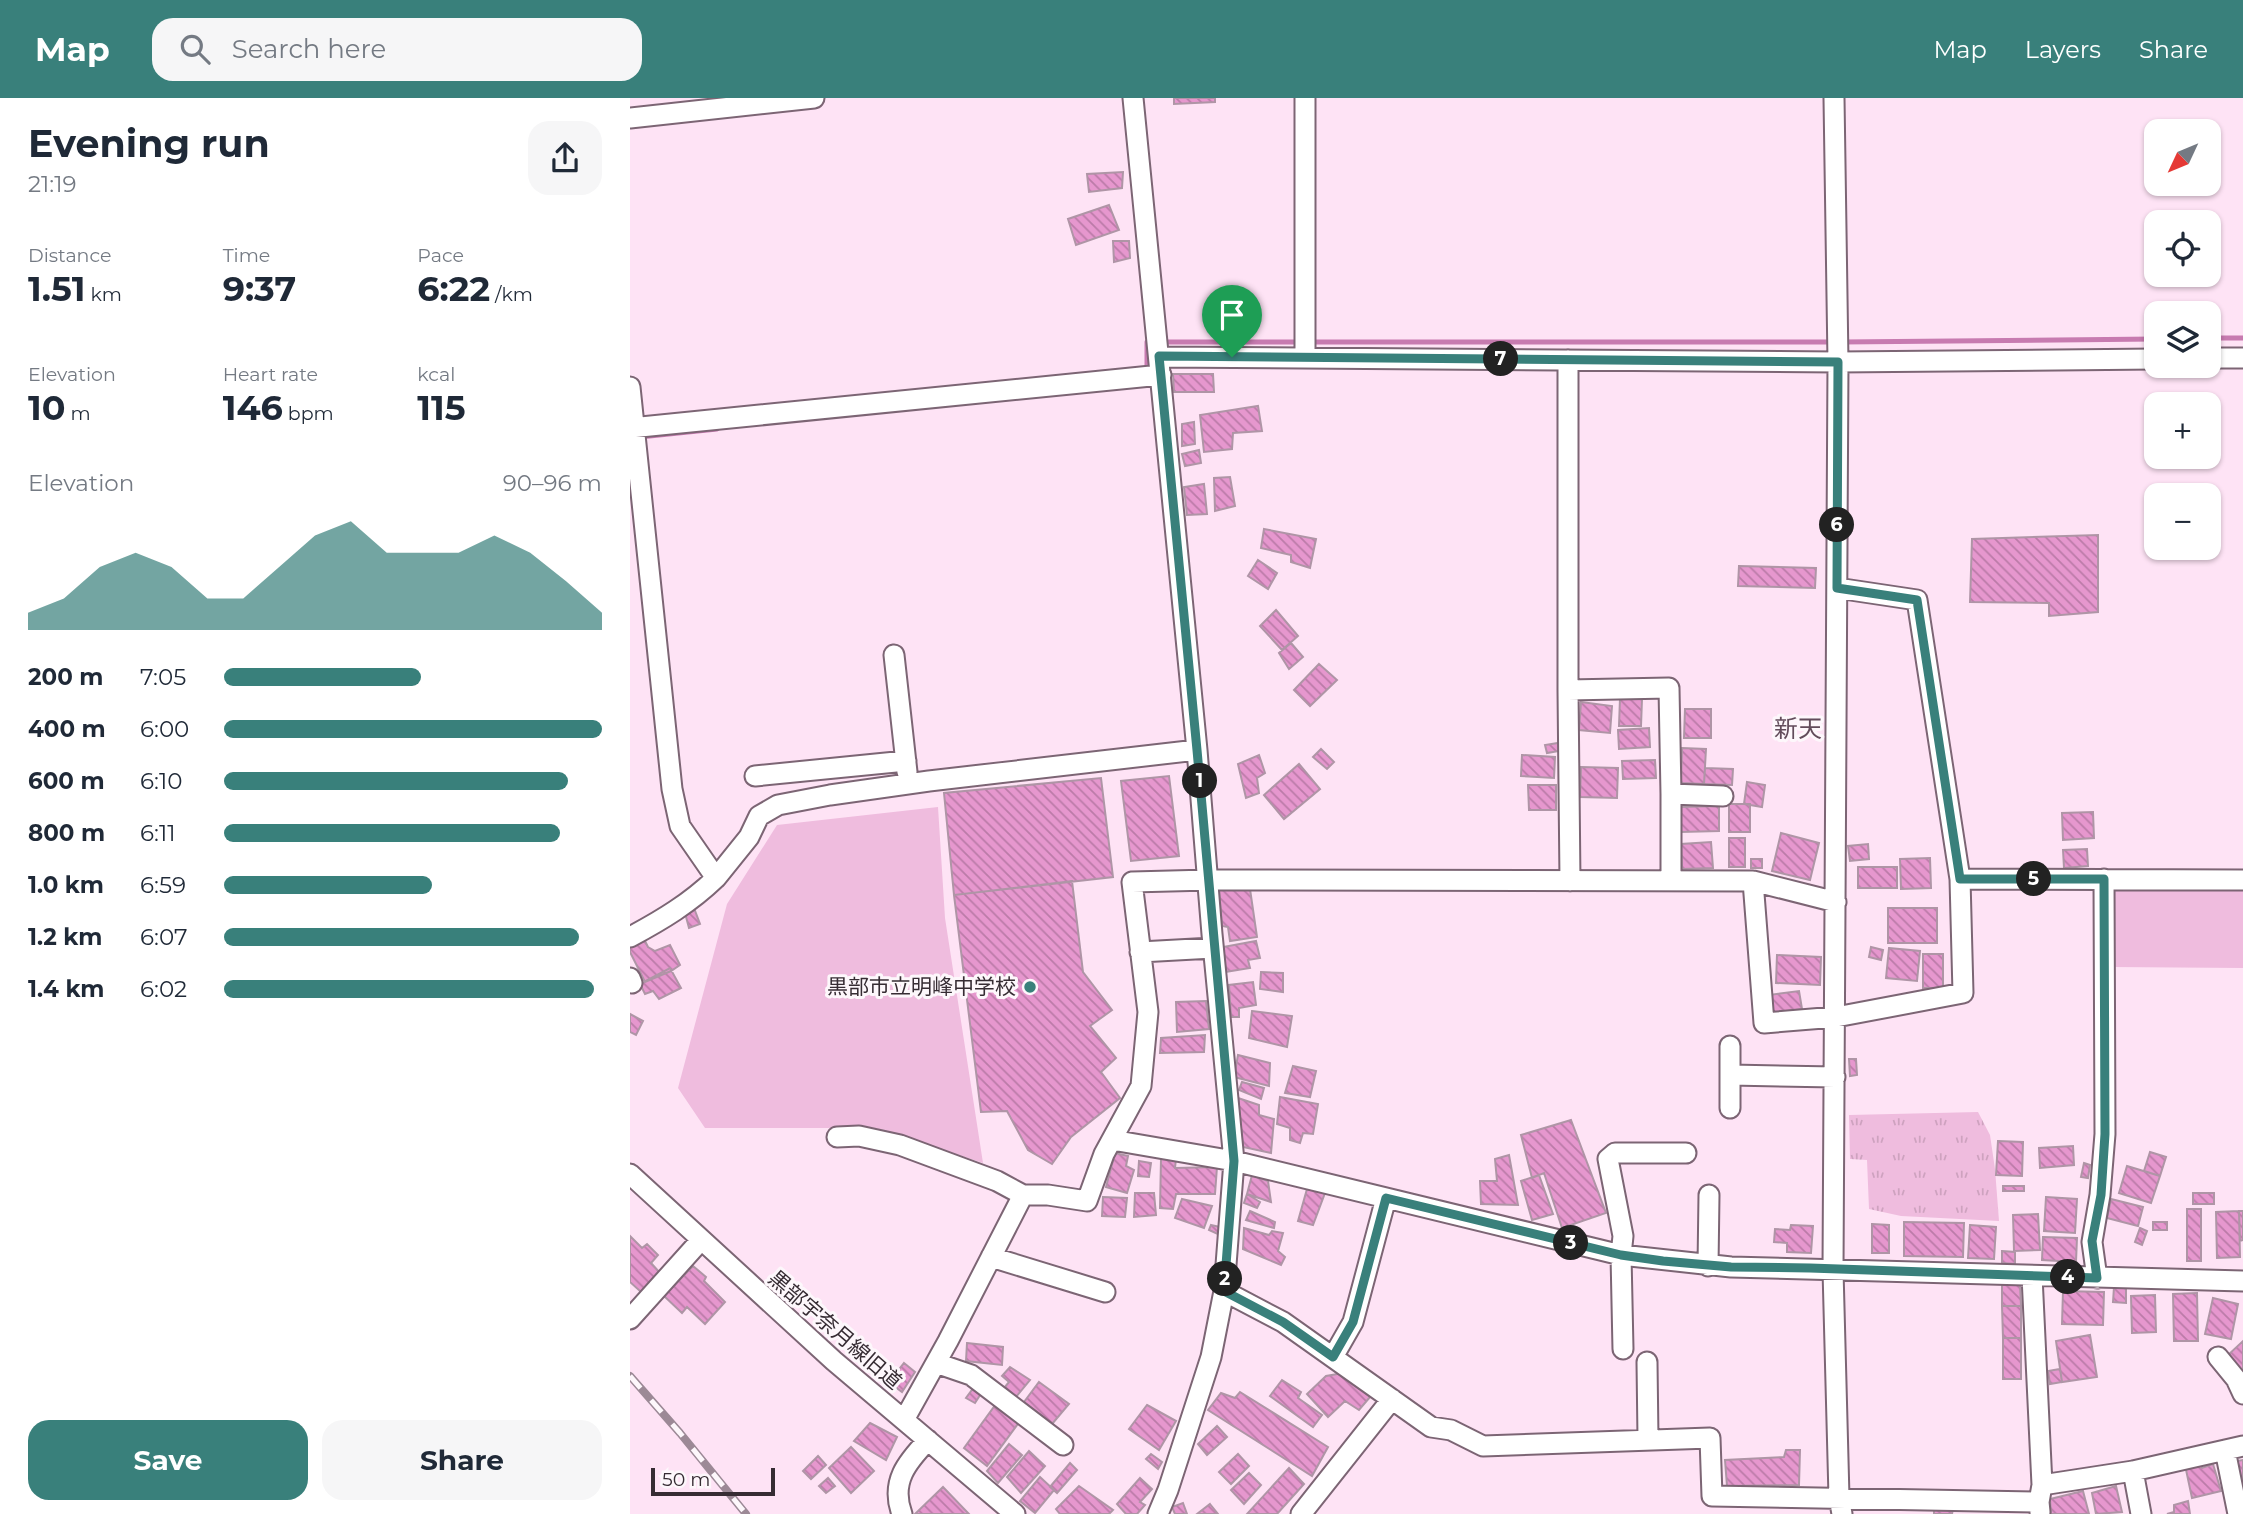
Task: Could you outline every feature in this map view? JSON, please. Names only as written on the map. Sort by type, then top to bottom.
[{"type":"street","points":[[630,118],[814,98]]},
{"type":"street","points":[[1133,98],[1234,1161],[1224,1291],[1211,1357],[1158,1514]]},
{"type":"street","points":[[1305,98],[1305,358]]},
{"type":"street","points":[[1834,98],[1838,362],[1833,1270],[1841,1506]]},
{"type":"street","points":[[632,428],[1160,366],[1305,358],[1838,362],[2144,359]]},
{"type":"street","points":[[2221,358],[2243,358]]},
{"type":"street","points":[[1568,360],[1570,881]]},
{"type":"street","points":[[630,387],[632,428],[672,789],[680,826],[716,878]]},
{"type":"street","points":[[1754,881],[1764,1023],[1836,1017],[1962,993],[1960,879],[1917,600],[1837,588]]},
{"type":"street","points":[[894,655],[909,784]]},
{"type":"street","points":[[1568,690],[1669,688],[1671,881]]},
{"type":"street","points":[[630,937],[673,914],[696,897],[716,878],[749,837],[759,816],[778,805],[909,784],[1197,750]]},
{"type":"street","points":[[755,776],[906,761]]},
{"type":"street","points":[[1671,794],[1723,796]]},
{"type":"street","points":[[1960,879],[2243,880]]},
{"type":"street","points":[[2097,1278],[2092,1241],[2101,1195],[2105,1134],[2104,879]]},
{"type":"street","points":[[837,1137],[859,1136],[900,1145],[997,1181],[1023,1195],[1048,1195],[1087,1201],[1104,1154],[1141,1086],[1148,1012],[1132,882],[1754,881],[1836,902]]},
{"type":"street","points":[[1140,952],[1213,948]]},
{"type":"street","points":[[1730,1046],[1730,1108]]},
{"type":"street","points":[[1730,1075],[1835,1077]]},
{"type":"street","points":[[1112,1140],[1234,1161],[1621,1255],[1708,1266],[2243,1281]]},
{"type":"street","points":[[1623,1349],[1623,1236],[1608,1159],[1615,1153],[1686,1153]]},
{"type":"street","name":"黒部宇奈月線旧道","points":[[630,1174],[834,1362],[1015,1514]]},
{"type":"street","points":[[904,1420],[1023,1195]]},
{"type":"street","points":[[1708,1266],[1709,1195]]},
{"type":"street","points":[[1333,1357],[1353,1322],[1386,1198]]},
{"type":"street","points":[[630,1319],[638,1298],[701,1240]]},
{"type":"street","points":[[991,1257],[1105,1292]]},
{"type":"street","points":[[2032,1276],[2040,1500]]},
{"type":"street","points":[[1224,1291],[1283,1322],[1431,1427],[1451,1430],[1483,1446],[1710,1437],[1712,1496],[1841,1506],[2040,1500],[2133,1471],[2234,1448],[2238,1514]]},
{"type":"street","points":[[2218,1357],[2236,1379],[2243,1394]]},
{"type":"street","points":[[1647,1362],[1648,1439]]},
{"type":"street","points":[[936,1363],[971,1375],[1063,1445]]},
{"type":"street","points":[[1301,1514],[1392,1399]]},
{"type":"street","points":[[902,1514],[898,1487],[902,1471],[928,1440]]},
{"type":"street","points":[[2133,1471],[2141,1514]]},
{"type":"green space","points":[[938,807],[945,918],[983,1163],[875,1128],[705,1128],[678,1088],[727,904],[777,825]]},
{"type":"green space","points":[[2243,889],[2243,968],[2111,967],[2112,891]]},
{"type":"green space","points":[[1978,1112],[1990,1135],[1999,1221],[1901,1216],[1869,1209],[1867,1160],[1850,1159],[1849,1115]]},
{"type":"building","points":[[1174,98],[1215,98],[1215,102],[1174,104]]},
{"type":"building","points":[[1123,172],[1122,188],[1089,192],[1087,174]]},
{"type":"building","points":[[1109,205],[1119,230],[1076,245],[1068,219]]},
{"type":"building","points":[[1113,241],[1129,241],[1130,258],[1114,262]]},
{"type":"building","points":[[1173,374],[1213,374],[1214,392],[1174,392]]},
{"type":"building","points":[[1258,406],[1262,431],[1233,433],[1232,449],[1204,452],[1200,415]]},
{"type":"building","points":[[1194,422],[1195,444],[1182,446],[1182,424]]},
{"type":"building","points":[[1199,450],[1201,463],[1185,466],[1182,454]]},
{"type":"building","points":[[1230,477],[1235,506],[1215,511],[1214,478]]},
{"type":"building","points":[[1204,484],[1207,514],[1187,515],[1184,487]]},
{"type":"building","points":[[1264,529],[1316,539],[1310,568],[1291,562],[1291,555],[1261,548]]},
{"type":"building","points":[[2098,535],[2098,612],[2049,616],[2049,603],[1970,602],[1972,539]]},
{"type":"building","points":[[1258,560],[1277,573],[1268,589],[1248,576]]},
{"type":"building","points":[[1739,566],[1816,568],[1815,588],[1738,586]]},
{"type":"building","points":[[1276,610],[1298,636],[1282,650],[1260,626]]},
{"type":"building","points":[[1291,643],[1303,657],[1289,669],[1279,653]]},
{"type":"building","points":[[1319,664],[1337,680],[1310,706],[1294,690]]},
{"type":"building","points":[[1620,698],[1642,699],[1641,726],[1619,726]]},
{"type":"building","points":[[1581,702],[1612,706],[1610,733],[1579,730]]},
{"type":"building","points":[[1685,709],[1711,709],[1711,738],[1684,738]]},
{"type":"building","points":[[1649,728],[1650,747],[1619,749],[1618,730]]},
{"type":"building","points":[[1558,743],[1559,751],[1547,753],[1545,745]]},
{"type":"building","points":[[1682,748],[1706,749],[1704,784],[1681,783]]},
{"type":"building","points":[[1321,749],[1334,762],[1327,769],[1313,757]]},
{"type":"building","points":[[1259,755],[1265,773],[1257,778],[1259,793],[1246,798],[1238,764]]},
{"type":"building","points":[[1522,755],[1555,757],[1554,778],[1521,776]]},
{"type":"building","points":[[1655,760],[1656,778],[1623,779],[1622,761]]},
{"type":"building","points":[[1299,764],[1320,789],[1284,819],[1264,795]]},
{"type":"building","points":[[1581,767],[1618,768],[1617,798],[1580,797]]},
{"type":"building","points":[[1705,768],[1733,769],[1732,785],[1704,784]]},
{"type":"building","points":[[1169,776],[1179,856],[1131,861],[1121,781]]},
{"type":"building","points":[[1101,778],[1113,877],[954,895],[944,793]]},
{"type":"building","points":[[1747,782],[1765,785],[1762,807],[1744,804]]},
{"type":"building","points":[[1528,785],[1556,785],[1556,810],[1529,810]]},
{"type":"building","points":[[1729,804],[1750,804],[1750,832],[1729,832]]},
{"type":"building","points":[[1719,806],[1719,831],[1681,832],[1681,807]]},
{"type":"building","points":[[2093,812],[2094,838],[2063,840],[2062,813]]},
{"type":"building","points":[[1781,833],[1819,843],[1810,880],[1772,871]]},
{"type":"building","points":[[1729,838],[1745,838],[1745,867],[1729,867]]},
{"type":"building","points":[[1711,842],[1713,868],[1682,869],[1681,844]]},
{"type":"building","points":[[1868,844],[1869,859],[1850,861],[1848,846]]},
{"type":"building","points":[[2087,849],[2088,866],[2064,868],[2063,850]]},
{"type":"building","points":[[1930,858],[1931,888],[1901,889],[1900,859]]},
{"type":"building","points":[[1751,859],[1762,859],[1762,868],[1751,868]]},
{"type":"building","points":[[1858,867],[1897,867],[1897,888],[1858,888]]},
{"type":"building","points":[[1072,881],[1083,972],[1112,1010],[1090,1026],[1116,1058],[1101,1072],[1120,1098],[1071,1137],[1052,1164],[1028,1150],[1007,1111],[981,1112],[954,895]]},
{"type":"building","points":[[1219,889],[1250,889],[1257,937],[1230,941],[1228,927],[1222,926]]},
{"type":"building","points":[[694,908],[700,924],[689,928],[685,913]]},
{"type":"building","points":[[1888,908],[1937,908],[1937,943],[1888,943]]},
{"type":"building","points":[[643,937],[648,947],[655,951],[670,945],[680,965],[645,982],[630,952],[630,943]]},
{"type":"building","points":[[1256,941],[1260,958],[1248,960],[1250,968],[1225,972],[1223,947]]},
{"type":"building","points":[[1871,947],[1883,950],[1881,960],[1869,957]]},
{"type":"building","points":[[1889,948],[1920,951],[1917,981],[1886,978]]},
{"type":"building","points":[[1923,954],[1943,954],[1943,988],[1923,988]]},
{"type":"building","points":[[1777,955],[1821,957],[1820,985],[1776,983]]},
{"type":"building","points":[[670,968],[681,988],[659,999],[653,991],[645,994],[640,984]]},
{"type":"building","points":[[1261,972],[1283,973],[1283,992],[1260,989]]},
{"type":"building","points":[[1253,982],[1256,1005],[1239,1008],[1239,1017],[1231,1017],[1229,985]]},
{"type":"building","points":[[1799,991],[1802,1009],[1772,1013],[1769,995]]},
{"type":"building","points":[[1206,1001],[1209,1029],[1177,1032],[1176,1002]]},
{"type":"building","points":[[1252,1011],[1292,1016],[1287,1047],[1249,1038]]},
{"type":"building","points":[[630,1014],[643,1021],[636,1035],[630,1032]]},
{"type":"building","points":[[1205,1035],[1204,1052],[1160,1053],[1161,1038]]},
{"type":"building","points":[[1238,1055],[1270,1063],[1269,1086],[1234,1077]]},
{"type":"building","points":[[1849,1059],[1856,1059],[1857,1075],[1850,1076]]},
{"type":"building","points":[[1293,1066],[1316,1071],[1310,1097],[1285,1093]]},
{"type":"building","points":[[1242,1082],[1264,1088],[1261,1099],[1239,1090]]},
{"type":"building","points":[[1280,1097],[1318,1104],[1313,1134],[1303,1133],[1300,1143],[1290,1140],[1290,1128],[1277,1124]]},
{"type":"building","points":[[1238,1098],[1259,1105],[1259,1115],[1274,1119],[1271,1153],[1243,1147]]},
{"type":"building","points":[[1571,1120],[1606,1213],[1562,1228],[1544,1173],[1532,1178],[1521,1135]]},
{"type":"building","points":[[1998,1141],[2023,1142],[2022,1176],[1996,1175]]},
{"type":"building","points":[[2073,1146],[2074,1165],[2040,1168],[2039,1148]]},
{"type":"building","points":[[2150,1152],[2166,1157],[2160,1176],[2144,1171]]},
{"type":"building","points":[[1115,1153],[1128,1156],[1126,1166],[1134,1170],[1127,1193],[1106,1187]]},
{"type":"building","points":[[1509,1155],[1518,1205],[1481,1204],[1480,1181],[1497,1181],[1495,1159]]},
{"type":"building","points":[[1161,1159],[1176,1159],[1175,1168],[1217,1167],[1215,1194],[1176,1194],[1173,1209],[1160,1208]]},
{"type":"building","points":[[1139,1161],[1151,1163],[1149,1177],[1138,1176]]},
{"type":"building","points":[[2084,1163],[2090,1165],[2088,1178],[2081,1177]]},
{"type":"building","points":[[2127,1166],[2160,1176],[2151,1203],[2119,1193]]},
{"type":"building","points":[[1252,1175],[1268,1181],[1271,1202],[1247,1194]]},
{"type":"building","points":[[1539,1175],[1553,1214],[1532,1220],[1521,1181]]},
{"type":"building","points":[[2003,1186],[2024,1186],[2024,1191],[2003,1191]]},
{"type":"building","points":[[1307,1189],[1325,1193],[1313,1225],[1298,1221]]},
{"type":"building","points":[[1135,1193],[1154,1193],[1156,1215],[1134,1217]]},
{"type":"building","points":[[2193,1193],[2214,1193],[2214,1204],[2193,1204]]},
{"type":"building","points":[[1247,1194],[1260,1202],[1257,1208],[1244,1203]]},
{"type":"building","points":[[1103,1197],[1127,1198],[1125,1217],[1102,1216]]},
{"type":"building","points":[[2046,1197],[2077,1199],[2075,1233],[2044,1231]]},
{"type":"building","points":[[1182,1199],[1212,1206],[1204,1228],[1175,1218]]},
{"type":"building","points":[[2111,1199],[2143,1207],[2138,1226],[2107,1218]]},
{"type":"building","points":[[2187,1209],[2201,1209],[2201,1261],[2187,1261]]},
{"type":"building","points":[[1250,1211],[1275,1222],[1274,1228],[1246,1220]]},
{"type":"building","points":[[2239,1211],[2243,1211],[2243,1240],[2240,1241]]},
{"type":"building","points":[[2239,1211],[2240,1257],[2217,1258],[2216,1212]]},
{"type":"building","points":[[2038,1214],[2040,1250],[2014,1251],[2013,1215]]},
{"type":"building","points":[[1904,1222],[1964,1223],[1963,1257],[1904,1256]]},
{"type":"building","points":[[2153,1222],[2167,1222],[2167,1230],[2153,1230]]},
{"type":"building","points":[[1872,1224],[1889,1225],[1889,1253],[1872,1253]]},
{"type":"building","points":[[1211,1225],[1220,1227],[1218,1234],[1209,1230]]},
{"type":"building","points":[[1791,1225],[1813,1226],[1811,1253],[1787,1252],[1787,1243],[1774,1242],[1775,1229],[1790,1230]]},
{"type":"building","points":[[1970,1225],[1996,1227],[1994,1259],[1968,1258]]},
{"type":"building","points":[[1244,1228],[1269,1235],[1272,1231],[1283,1233],[1278,1251],[1285,1257],[1281,1265],[1243,1249]]},
{"type":"building","points":[[2140,1228],[2147,1231],[2142,1245],[2135,1242]]},
{"type":"building","points":[[630,1236],[642,1248],[647,1244],[658,1255],[651,1263],[661,1274],[641,1292],[630,1282]]},
{"type":"building","points":[[2043,1237],[2077,1238],[2076,1262],[2042,1260]]},
{"type":"building","points":[[2002,1251],[2015,1252],[2015,1264],[2002,1263]]},
{"type":"building","points":[[693,1266],[706,1277],[704,1281],[725,1302],[705,1324],[687,1307],[682,1313],[664,1296]]},
{"type":"building","points":[[2002,1285],[2020,1285],[2021,1306],[2002,1306]]},
{"type":"building","points":[[2114,1287],[2126,1288],[2126,1303],[2113,1302]]},
{"type":"building","points":[[2063,1291],[2104,1292],[2103,1325],[2062,1324]]},
{"type":"building","points":[[2197,1293],[2198,1341],[2174,1341],[2173,1294]]},
{"type":"building","points":[[2155,1295],[2156,1332],[2132,1333],[2131,1296]]},
{"type":"building","points":[[2213,1298],[2238,1304],[2231,1339],[2205,1334]]},
{"type":"building","points":[[2002,1306],[2021,1306],[2021,1338],[2003,1338]]},
{"type":"building","points":[[2090,1335],[2097,1377],[2062,1382],[2056,1341]]},
{"type":"building","points":[[2003,1338],[2021,1338],[2021,1379],[2003,1379]]},
{"type":"building","points":[[2243,1341],[2243,1373],[2227,1356]]},
{"type":"building","points":[[967,1343],[1003,1347],[1002,1365],[966,1361]]},
{"type":"building","points":[[904,1363],[915,1372],[902,1392],[889,1382]]},
{"type":"building","points":[[1010,1367],[1030,1380],[1016,1397],[1004,1388],[1009,1382],[1002,1376]]},
{"type":"building","points":[[2060,1369],[2062,1382],[2050,1384],[2048,1371]]},
{"type":"building","points":[[1343,1373],[1370,1397],[1359,1410],[1345,1401],[1328,1417],[1307,1394],[1326,1376]]},
{"type":"building","points":[[1282,1380],[1301,1392],[1298,1398],[1322,1415],[1313,1427],[1270,1396]]},
{"type":"building","points":[[1039,1382],[1069,1404],[1052,1424],[1024,1402]]},
{"type":"building","points":[[974,1387],[982,1392],[975,1403],[966,1398]]},
{"type":"building","points":[[1240,1392],[1328,1447],[1312,1476],[1208,1410],[1221,1393],[1235,1398]]},
{"type":"building","points":[[996,1404],[1020,1421],[987,1466],[964,1448]]},
{"type":"building","points":[[1147,1405],[1176,1421],[1159,1450],[1129,1429]]},
{"type":"building","points":[[870,1423],[897,1437],[886,1460],[854,1441]]},
{"type":"building","points":[[1217,1426],[1227,1437],[1207,1455],[1198,1444]]},
{"type":"building","points":[[1009,1444],[1022,1455],[998,1483],[987,1471]]},
{"type":"building","points":[[851,1447],[874,1471],[851,1493],[829,1468]]},
{"type":"building","points":[[1786,1450],[1800,1450],[1799,1485],[1727,1486],[1725,1460],[1784,1457]]},
{"type":"building","points":[[1029,1451],[1045,1466],[1021,1493],[1007,1477]]},
{"type":"building","points":[[1151,1454],[1162,1462],[1158,1469],[1146,1459]]},
{"type":"building","points":[[1238,1454],[1249,1466],[1231,1484],[1219,1472]]},
{"type":"building","points":[[818,1456],[826,1465],[811,1479],[803,1471]]},
{"type":"building","points":[[2199,1460],[2202,1468],[2213,1464],[2221,1491],[2192,1498],[2185,1465]]},
{"type":"building","points":[[2243,1460],[2243,1489],[2239,1490],[2237,1461]]},
{"type":"building","points":[[1070,1463],[1077,1470],[1057,1493],[1050,1487]]},
{"type":"building","points":[[1289,1468],[1304,1484],[1277,1514],[1247,1514]]},
{"type":"building","points":[[1249,1473],[1261,1485],[1244,1504],[1231,1490]]},
{"type":"building","points":[[1040,1477],[1054,1490],[1035,1513],[1020,1501]]},
{"type":"building","points":[[828,1478],[835,1486],[826,1493],[819,1486]]},
{"type":"building","points":[[1140,1478],[1152,1489],[1140,1502],[1145,1505],[1137,1514],[1126,1514],[1117,1504]]},
{"type":"building","points":[[1079,1486],[1113,1510],[1109,1514],[1060,1514],[1056,1509]]},
{"type":"building","points":[[2116,1486],[2122,1512],[2096,1514],[2092,1493]]},
{"type":"building","points":[[943,1487],[969,1514],[915,1514]]},
{"type":"building","points":[[2083,1491],[2089,1514],[2051,1514],[2050,1499]]},
{"type":"building","points":[[2188,1501],[2190,1514],[2167,1514],[2174,1512],[2174,1505]]},
{"type":"building","points":[[1183,1503],[1187,1514],[1175,1514],[1172,1507]]},
{"type":"building","points":[[1210,1504],[1218,1514],[1197,1514]]},
{"type":"building","points":[[1934,1507],[1953,1509],[1952,1514],[1934,1514]]},
{"type":"waterway","points":[[2221,338],[2243,338]]},
{"type":"waterway","points":[[1842,342],[2144,339]]},
{"type":"waterway","points":[[1147,371],[1147,342],[1300,342]]},
{"type":"waterway","points":[[1310,342],[1832,342]]},
{"type":"waterway","points":[[640,437],[717,429]]},
{"type":"railway","points":[[630,1376],[746,1514]]},
{"type":"place","name":"黒部市立明峰中学校","points":[[1030,987]]},
{"type":"district","name":"新天","points":[[1798,729]]},
{"type":"route","points":[[1159,356],[1232,357],[1838,362],[1837,588],[1917,600],[1960,879],[2104,879],[2105,1134],[2101,1195],[2092,1241],[2097,1278],[1731,1267],[1663,1261],[1621,1255],[1386,1198],[1353,1322],[1333,1357],[1283,1322],[1224,1291],[1234,1161],[1159,356]]}]
